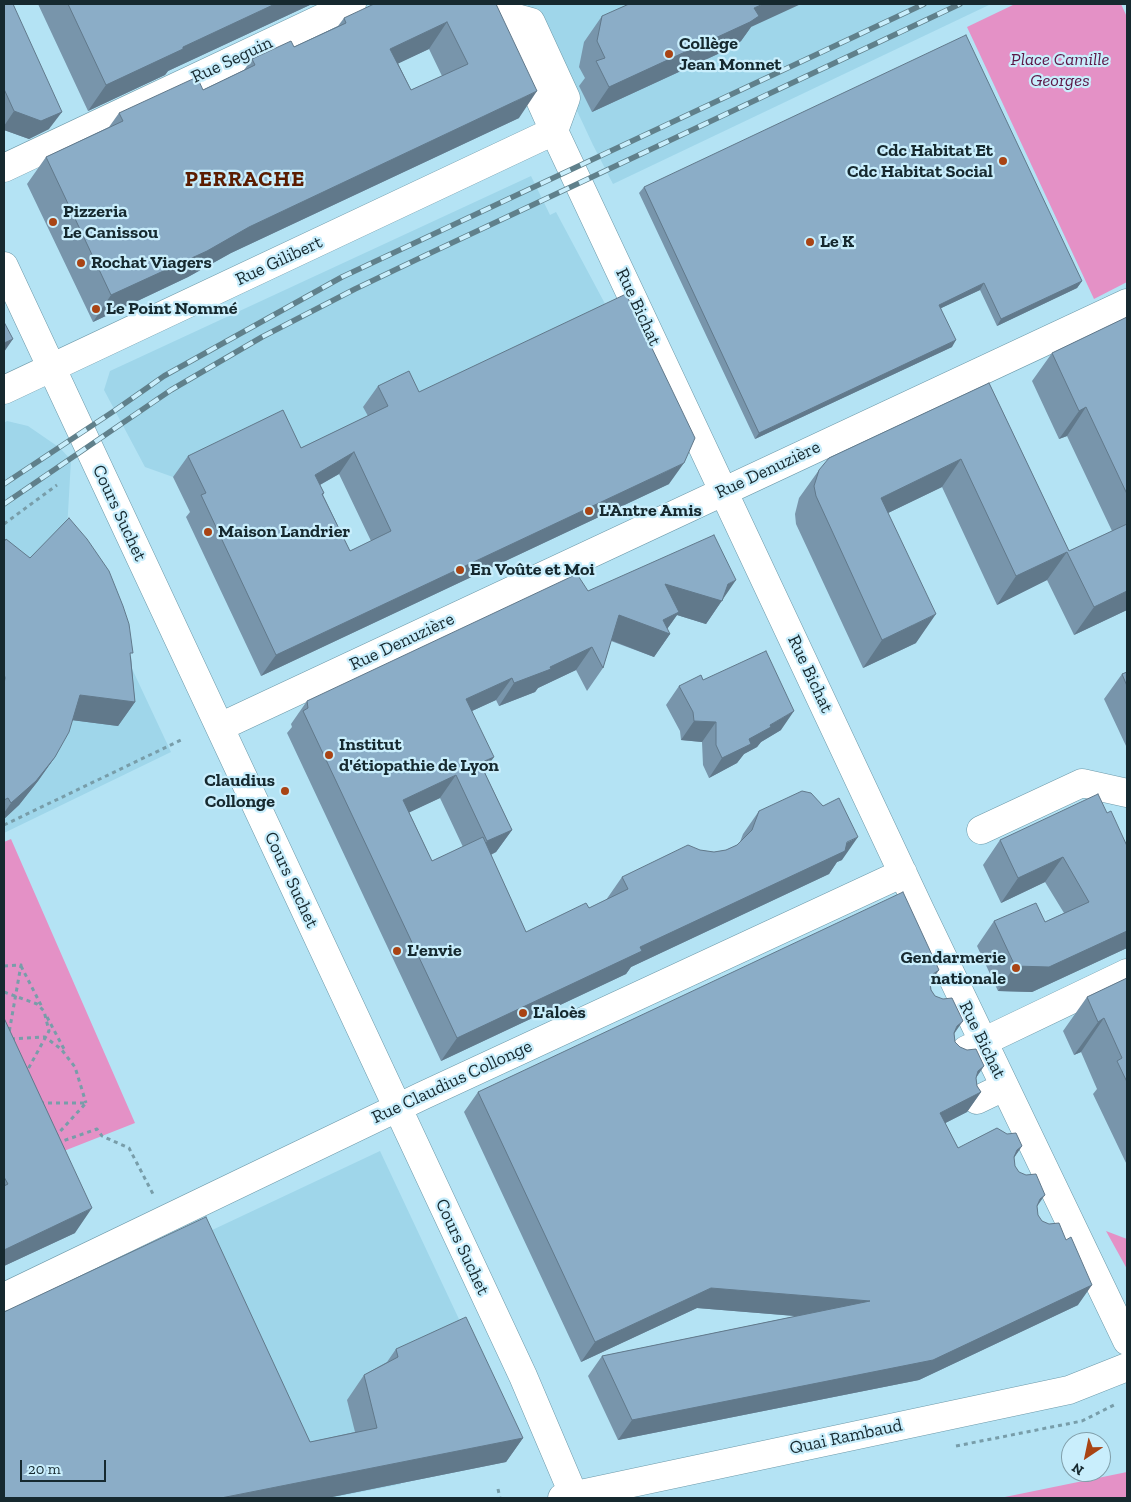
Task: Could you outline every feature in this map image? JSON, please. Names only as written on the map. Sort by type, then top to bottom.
[{"type":"street","name":"Rue Seguin","points":[[4,168],[352,4]]},
{"type":"street","name":"Rue Bichat","points":[[499,9],[554,131],[903,873],[948,996],[983,1042],[1004,1087],[1012,1132],[1056,1222],[1127,1341]]},
{"type":"street","name":"Rue Gilibert","points":[[4,390],[554,131]]},
{"type":"street","name":"Cours Suchet","points":[[4,266],[522,1376],[568,1497]]},
{"type":"street","name":"Rue Denuzière","points":[[220,727],[1127,303]]},
{"type":"street","points":[[982,830],[1077,776],[1127,792]]},
{"type":"street","name":"Rue Claudius Collonge","points":[[4,1296],[398,1108],[903,873]]},
{"type":"street","points":[[955,1054],[1127,973]]},
{"type":"street","points":[[977,1100],[1004,1087]]},
{"type":"street","name":"Quai Rambaud","points":[[568,1497],[1069,1390],[1127,1367]]},
{"type":"path","points":[[4,524],[57,486]]},
{"type":"path","points":[[4,825],[181,740]]},
{"type":"path","points":[[4,966],[21,965]]},
{"type":"path","points":[[21,965],[8,1039],[45,1037],[61,1049],[75,1067],[86,1103]]},
{"type":"path","points":[[21,965],[68,1058]]},
{"type":"path","points":[[4,992],[37,1004],[44,1011],[49,1031],[26,1072]]},
{"type":"path","points":[[34,1103],[86,1103]]},
{"type":"path","points":[[86,1103],[53,1142],[97,1129],[102,1136],[128,1148],[157,1200],[165,1220]]},
{"type":"path","points":[[498,1489],[500,1498]]},
{"type":"shaded area","name":"Collège Jean Monnet","points":[[527,4],[991,4],[613,184]]},
{"type":"shaded area","points":[[531,176],[550,215],[556,212],[611,315],[370,420],[283,463],[173,477],[145,467],[104,390],[110,371]]},
{"type":"shaded area","points":[[7,421],[28,426],[60,448],[71,460],[67,530],[171,752],[4,833],[4,423]]},
{"type":"shaded area","points":[[380,1151],[465,1332],[379,1374],[401,1484],[331,1498],[4,1498],[4,1328]]},
{"type":"green space","name":"Place Camille Georges","points":[[1015,4],[1121,4],[1127,17],[1127,282],[1094,299],[967,27]]},
{"type":"green space","points":[[11,839],[135,1123],[41,1160],[4,1079],[4,842]]},
{"type":"green space","points":[[1106,1231],[1127,1239],[1127,1269]]},
{"type":"green space","points":[[1127,1472],[1127,1498],[1000,1498],[1078,1482],[1111,1482],[1111,1475]]},
{"type":"building","points":[[4,4],[13,4],[62,112],[41,121],[14,111],[4,89]]},
{"type":"building","points":[[68,4],[275,4],[106,85]]},
{"type":"building","points":[[374,4],[496,4],[537,91],[249,227],[207,251],[111,295],[46,157],[123,121],[119,113],[197,77],[203,90],[255,65],[252,59],[291,41],[294,47],[346,23],[344,18]],"holes":[[[447,22],[468,64],[411,90],[390,49]]]},
{"type":"building","name":"Collège Jean Monnet","points":[[629,4],[763,4],[754,8],[759,16],[750,22],[609,87],[596,61],[605,58],[597,41],[602,16]]},
{"type":"building","name":"Le K","points":[[966,35],[1082,281],[1001,319],[984,283],[939,305],[956,340],[759,433],[644,187]]},
{"type":"building","points":[[626,294],[695,438],[684,463],[276,655],[201,495],[206,493],[188,456],[283,410],[301,448],[388,406],[378,386],[409,371],[419,392]],"holes":[[[354,452],[391,531],[350,551],[322,494],[324,493],[315,475]]]},
{"type":"building","points":[[1127,317],[1127,494],[1086,407],[1079,411],[1052,353]]},
{"type":"building","points":[[4,322],[13,339],[4,343]]},
{"type":"building","points":[[989,383],[1069,551],[1127,524],[1127,591],[1094,607],[1067,552],[1016,576],[961,459],[881,498],[936,614],[882,640],[816,496],[814,486],[819,470],[829,458]]},
{"type":"building","points":[[69,518],[87,539],[109,571],[123,606],[129,624],[133,653],[130,653],[135,702],[80,695],[69,732],[55,757],[36,781],[11,803],[8,798],[4,800],[4,542],[6,539],[30,558]]},
{"type":"building","points":[[714,535],[736,580],[728,584],[722,601],[665,584],[679,612],[663,620],[670,634],[619,615],[603,668],[592,647],[550,667],[551,669],[514,683],[512,678],[466,699],[494,757],[480,763],[512,830],[487,841],[456,775],[403,800],[432,861],[483,837],[526,932],[586,903],[589,908],[628,889],[622,877],[688,845],[700,850],[714,852],[726,850],[737,845],[752,830],[759,811],[802,791],[811,793],[823,806],[839,798],[858,837],[847,842],[845,851],[640,947],[642,951],[457,1038],[303,711],[308,708],[307,701],[577,574],[588,591]]},
{"type":"building","points":[[766,651],[794,711],[749,739],[751,744],[722,758],[716,745],[716,722],[694,721],[693,712],[679,686],[701,675],[703,680]]},
{"type":"building","points":[[1127,672],[1127,686],[1122,674]]},
{"type":"building","points":[[1098,794],[1107,813],[1111,811],[1127,846],[1127,931],[1049,967],[1015,966],[994,921],[1036,903],[1045,922],[1089,902],[1063,857],[1018,878],[1000,840]]},
{"type":"building","points":[[903,892],[939,970],[933,974],[930,982],[931,990],[935,996],[943,999],[952,998],[963,1021],[957,1026],[954,1033],[955,1042],[967,1050],[976,1049],[984,1066],[978,1071],[976,1078],[977,1086],[981,1092],[940,1113],[958,1148],[997,1128],[1007,1134],[1016,1133],[1022,1146],[1017,1150],[1014,1157],[1015,1166],[1019,1172],[1026,1175],[1036,1174],[1045,1195],[1040,1199],[1037,1206],[1038,1215],[1042,1221],[1049,1224],[1059,1223],[1066,1240],[1071,1237],[1092,1285],[933,1360],[632,1420],[602,1356],[870,1301],[711,1288],[595,1342],[478,1092]]},
{"type":"building","points":[[1127,978],[1127,1082],[1117,1061],[1122,1058],[1104,1018],[1098,1022],[1087,997]]},
{"type":"building","points":[[4,1018],[92,1208],[4,1250],[4,1186],[8,1184],[4,1177]]},
{"type":"building","points":[[206,1217],[310,1442],[377,1428],[364,1375],[398,1357],[396,1349],[466,1317],[523,1438],[221,1498],[4,1498],[4,1312]]},
{"type":"railway","points":[[4,484],[164,376],[342,277],[924,4]]},
{"type":"railway","points":[[4,504],[171,390],[262,337],[424,256],[960,4]]},
{"type":"place","name":"Collège Jean Monnet","points":[[669,54]]},
{"type":"place","name":"Cdc Habitat Et Cdc Habitat Social","points":[[1003,161]]},
{"type":"place","name":"Pizzeria Le Canissou","points":[[53,222]]},
{"type":"place","name":"Le K","points":[[810,242]]},
{"type":"place","name":"Rochat Viagers","points":[[81,263]]},
{"type":"place","name":"Le Point Nommé","points":[[96,309]]},
{"type":"place","name":"L'Antre Amis","points":[[589,511]]},
{"type":"place","name":"Maison Landrier","points":[[208,532]]},
{"type":"place","name":"En Voûte et Moi","points":[[460,570]]},
{"type":"place","name":"Institut d'étiopathie de Lyon","points":[[329,755]]},
{"type":"place","name":"Claudius Collonge","points":[[285,791]]},
{"type":"place","name":"L'envie","points":[[397,951]]},
{"type":"place","name":"Gendarmerie nationale","points":[[1016,968]]},
{"type":"place","name":"L'aloès","points":[[523,1013]]},
{"type":"district","name":"PERRACHE","points":[[245,180]]}]
